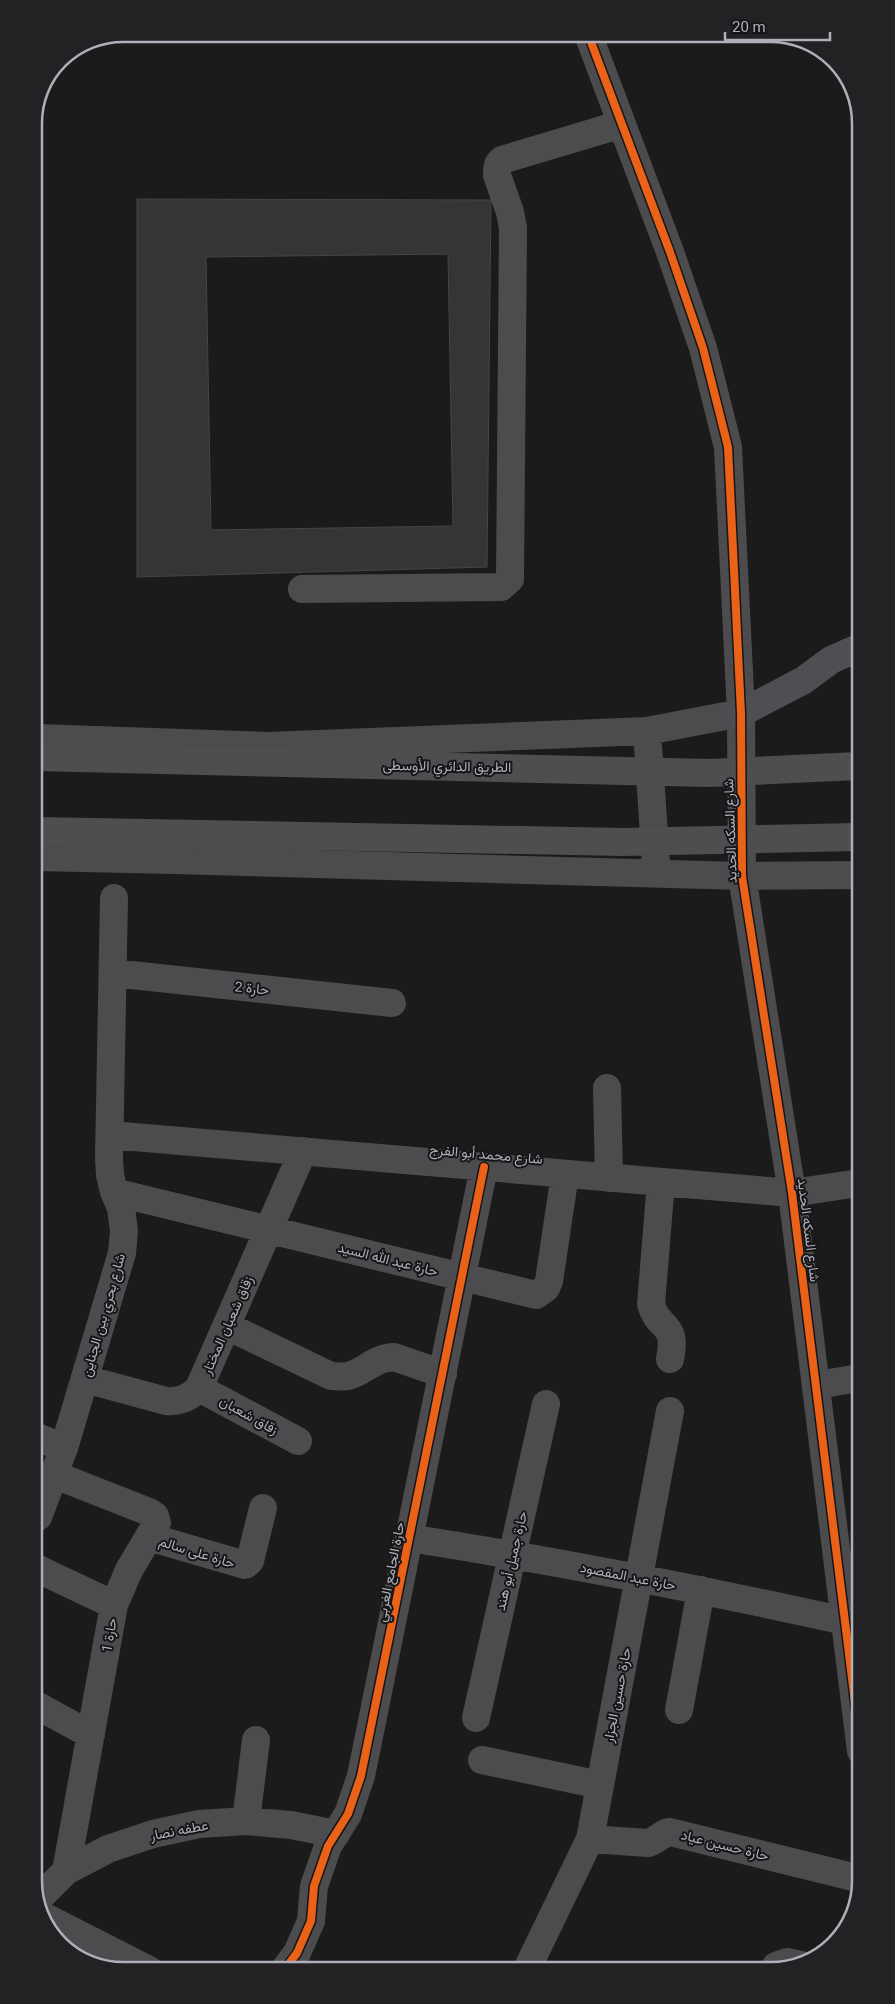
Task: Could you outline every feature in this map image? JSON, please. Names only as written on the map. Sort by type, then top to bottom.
[{"type":"highway","name":"الطريق الدائري الأوسطى","points":[[43,757],[710,773],[852,766]]},
{"type":"highway","points":[[43,831],[623,842],[852,837]]},
{"type":"main road","points":[[741,713],[804,680],[831,660],[852,651]]},
{"type":"street","name":"شارع السكه الحديد","points":[[591,43],[670,252],[703,348],[728,447],[741,713],[742,876],[792,1193],[852,1678]]},
{"type":"street","points":[[302,589],[501,587],[508,583],[510,579],[513,228],[497,175],[498,164],[502,160],[622,124]]},
{"type":"street","points":[[43,738],[268,746],[647,731],[741,713]]},
{"type":"street","points":[[647,731],[656,873]]},
{"type":"street","points":[[43,857],[742,876],[852,875]]},
{"type":"street","name":"شارع بحري بين الجناين","points":[[42,1507],[64,1448],[122,1253],[124,1230],[121,1208],[114,1192],[110,1175],[114,898]]},
{"type":"street","name":"حارة 2","points":[[113,973],[392,1004]]},
{"type":"street","points":[[607,1088],[609,1178]]},
{"type":"street","name":"شارع محمد أبو الفرج","points":[[110,1135],[792,1193],[852,1184]]},
{"type":"street","name":"زقاق شعبان المختار","points":[[85,1379],[166,1401],[185,1399],[199,1388],[303,1152]]},
{"type":"street","name":"حارة الجامع الغربي","points":[[291,1961],[297,1953],[311,1921],[314,1886],[328,1846],[348,1814],[362,1776],[484,1167]]},
{"type":"street","name":"حارة عبد الله السيد","points":[[114,1192],[536,1295],[546,1288],[549,1282],[565,1174]]},
{"type":"street","points":[[661,1182],[652,1304],[653,1311],[671,1333],[673,1344],[670,1359]]},
{"type":"street","points":[[227,1326],[331,1376],[347,1376],[369,1364],[394,1357],[443,1374]]},
{"type":"street","points":[[816,1385],[852,1379]]},
{"type":"street","name":"زقاق شعبان","points":[[199,1388],[298,1441]]},
{"type":"street","name":"حارة جميل أبو هند","points":[[476,1718],[546,1404]]},
{"type":"street","name":"حارة حسين الجزار","points":[[531,1962],[590,1839],[670,1411]]},
{"type":"street","points":[[42,1439],[64,1448]]},
{"type":"street","name":"حارة 1","points":[[55,1476],[152,1514],[157,1523],[129,1570],[114,1604],[66,1871]]},
{"type":"street","name":"حارة على سالم","points":[[149,1537],[245,1565],[250,1561],[262,1508]]},
{"type":"street","name":"حارة عبد المقصود","points":[[409,1538],[513,1554],[701,1590],[845,1621]]},
{"type":"street","points":[[42,1571],[114,1604]]},
{"type":"street","points":[[679,1710],[701,1590]]},
{"type":"street","points":[[42,1708],[91,1735]]},
{"type":"street","points":[[246,1821],[256,1740]]},
{"type":"street","points":[[482,1760],[600,1786]]},
{"type":"street","name":"عطفه نصار","points":[[44,1893],[66,1871],[108,1850],[153,1834],[199,1824],[246,1821],[292,1825],[336,1834]]},
{"type":"street","name":"حارة حسين عياد","points":[[590,1839],[648,1843],[655,1841],[665,1832],[670,1832],[852,1877]]},
{"type":"street","points":[[54,1922],[131,1961]]},
{"type":"building","points":[[137,199],[491,200],[487,567],[137,577]],"holes":[[[448,254],[453,526],[211,530],[206,257]]]},
{"type":"cycle path","points":[[591,43],[670,252],[703,348],[728,447],[741,713],[742,876],[792,1193],[852,1678]]},
{"type":"cycle path","points":[[291,1961],[297,1953],[311,1921],[314,1886],[328,1846],[348,1814],[361,1776],[484,1167]]}]
